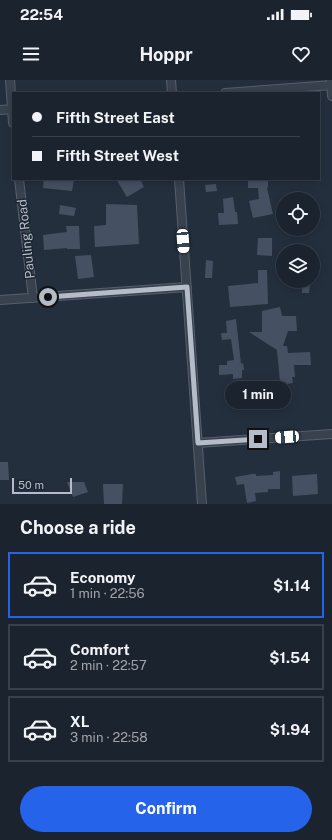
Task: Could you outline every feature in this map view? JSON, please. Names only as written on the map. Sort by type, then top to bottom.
[{"type":"street","points":[[0,110],[12,109],[10,80]]},
{"type":"street","points":[[171,80],[172,92]]},
{"type":"street","points":[[235,92],[331,83],[332,96]]},
{"type":"street","name":"Pauling Road","points":[[19,180],[33,298]]},
{"type":"street","points":[[179,180],[202,504]]},
{"type":"street","points":[[0,300],[187,287]]},
{"type":"street","points":[[198,443],[332,434]]},
{"type":"building","points":[[44,180],[74,180],[72,191],[43,188]]},
{"type":"building","points":[[117,180],[140,180],[144,187],[127,197]]},
{"type":"building","points":[[248,180],[268,180],[267,188],[273,214],[253,218],[249,201],[259,199],[258,188],[248,188]]},
{"type":"building","points":[[216,184],[217,191],[206,192],[205,185]]},
{"type":"building","points":[[233,197],[235,212],[237,212],[238,224],[219,225],[218,213],[224,213],[223,199]]},
{"type":"building","points":[[106,204],[137,205],[139,244],[95,247],[94,226],[106,225]]},
{"type":"building","points":[[60,205],[76,208],[74,216],[59,214]]},
{"type":"building","points":[[66,226],[79,226],[80,249],[67,248],[44,250],[43,235],[67,232]]},
{"type":"building","points":[[258,238],[272,238],[272,256],[257,255]]},
{"type":"building","points":[[91,255],[94,277],[78,279],[75,256]]},
{"type":"building","points":[[206,260],[213,261],[212,278],[205,278]]},
{"type":"building","points":[[258,270],[267,270],[268,304],[230,307],[228,286],[258,283]]},
{"type":"building","points":[[302,288],[309,288],[309,293],[302,293]]},
{"type":"building","points":[[280,307],[282,316],[296,316],[297,331],[288,331],[283,346],[287,346],[288,353],[310,352],[311,365],[294,365],[295,377],[292,377],[293,383],[286,384],[286,382],[280,382],[277,350],[249,332],[262,332],[262,311]]},
{"type":"building","points":[[236,319],[241,364],[243,363],[244,370],[242,370],[242,378],[233,379],[233,374],[219,375],[219,365],[227,365],[227,361],[234,360],[231,339],[222,340],[221,333],[227,333],[226,321]]},
{"type":"building","points":[[0,462],[8,462],[9,480],[0,480]]},
{"type":"building","points":[[280,471],[280,489],[268,489],[268,492],[255,493],[256,501],[247,503],[244,484],[237,485],[235,477],[252,474],[256,474],[256,476],[273,475],[273,472]]},
{"type":"building","points":[[317,474],[318,494],[293,496],[292,476]]},
{"type":"building","points":[[67,482],[84,482],[88,492],[73,497]]},
{"type":"building","points":[[103,484],[123,484],[122,504],[104,504]]},
{"type":"route","points":[[48,297],[187,287],[198,443],[258,439]]}]
